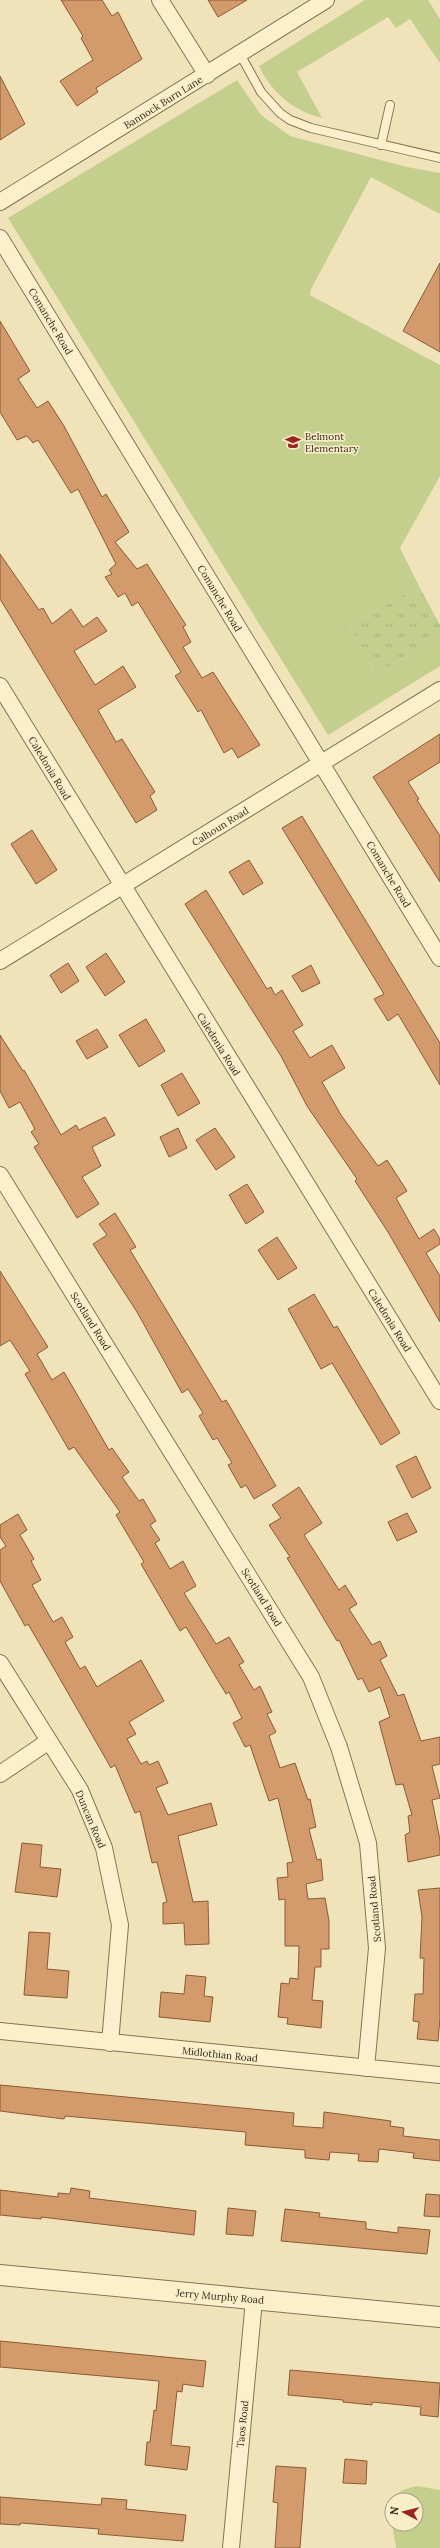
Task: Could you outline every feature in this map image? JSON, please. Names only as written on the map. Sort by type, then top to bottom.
[{"type":"street","points":[[160,0],[207,75]]},
{"type":"street","name":"Bannock Burn Lane","points":[[0,202],[326,0]]},
{"type":"street","name":"Comanche Road","points":[[0,238],[440,958]]},
{"type":"street","name":"Caledonia Road","points":[[0,686],[122,887],[440,1401]]},
{"type":"street","name":"Calhoun Road","points":[[0,961],[440,690]]},
{"type":"street","name":"Scotland Road","points":[[0,1175],[311,1677],[339,1746],[368,1843],[377,1948],[366,2068]]},
{"type":"street","name":"Duncan Road","points":[[0,1663],[80,1790],[104,1848],[120,1925],[110,2043]]},
{"type":"street","points":[[0,1774],[49,1740]]},
{"type":"street","name":"Midlothian Road","points":[[0,2031],[440,2075]]},
{"type":"street","name":"Jerry Murphy Road","points":[[0,2275],[440,2317]]},
{"type":"street","name":"Taos Road","points":[[230,2548],[254,2300]]},
{"type":"lane","points":[[240,54],[261,92],[280,113],[290,120],[311,128],[440,158]]},
{"type":"lane","points":[[381,145],[390,105]]},
{"type":"green space","points":[[365,0],[428,0],[440,19],[440,63],[410,19],[396,28],[388,17],[297,72],[322,118],[302,111],[284,100],[270,85],[259,66]]},
{"type":"green space","name":"Belmont Elementary","points":[[237,80],[261,115],[290,136],[407,167],[440,173],[440,214],[371,177],[311,289],[310,295],[440,365],[440,476],[400,548],[419,586],[348,625],[375,674],[440,638],[440,666],[328,735],[8,218]]},
{"type":"green space","points":[[419,586],[440,625],[440,638],[375,674],[348,625]]},
{"type":"green space","points":[[417,2486],[440,2490],[440,2548],[396,2548],[393,2532],[424,2532],[424,2492],[400,2492]]},
{"type":"building","points":[[61,0],[102,0],[112,16],[118,12],[142,59],[96,88],[98,92],[77,106],[60,81],[93,60],[81,38],[83,36]]},
{"type":"building","points":[[208,0],[247,0],[218,17]]},
{"type":"building","points":[[0,76],[25,124],[0,140]]},
{"type":"building","points":[[440,263],[440,352],[403,331]]},
{"type":"building","points":[[0,321],[30,371],[18,379],[37,408],[48,401],[64,426],[102,497],[106,494],[129,532],[115,542],[137,569],[147,564],[186,625],[183,627],[191,642],[183,647],[202,678],[213,672],[260,745],[238,758],[232,748],[224,753],[201,710],[198,712],[175,676],[181,672],[138,602],[132,606],[125,593],[118,597],[105,577],[112,574],[109,570],[116,564],[78,489],[71,493],[38,440],[33,443],[27,436],[17,440],[0,412]]},
{"type":"building","points":[[0,554],[39,610],[43,608],[52,624],[71,609],[83,627],[97,617],[107,631],[74,651],[95,685],[123,666],[136,687],[98,710],[116,742],[122,739],[155,792],[150,796],[157,810],[136,823],[0,599]]},
{"type":"building","points":[[440,734],[440,762],[408,782],[419,799],[417,800],[440,836],[440,882],[373,777]]},
{"type":"building","points":[[302,816],[440,1043],[440,1085],[398,1014],[388,1021],[374,999],[384,994],[282,828]]},
{"type":"building","points":[[32,830],[57,870],[36,884],[11,844]]},
{"type":"building","points":[[249,860],[263,883],[243,895],[229,872]]},
{"type":"building","points":[[206,890],[267,989],[271,987],[275,995],[282,990],[303,1025],[293,1031],[310,1058],[332,1045],[345,1068],[322,1082],[341,1115],[378,1166],[387,1160],[407,1191],[396,1198],[419,1239],[434,1229],[440,1239],[440,1244],[426,1253],[440,1276],[440,1322],[388,1232],[355,1181],[357,1179],[307,1106],[281,1056],[185,904]]},
{"type":"building","points":[[106,953],[125,982],[105,996],[86,967]]},
{"type":"building","points":[[68,963],[79,981],[61,993],[50,975]]},
{"type":"building","points":[[311,965],[320,983],[302,992],[292,976]]},
{"type":"building","points":[[146,1019],[165,1051],[139,1067],[119,1035]]},
{"type":"building","points":[[97,1029],[108,1047],[87,1059],[76,1041]]},
{"type":"building","points":[[0,1035],[23,1071],[24,1070],[61,1135],[76,1125],[79,1130],[105,1117],[115,1135],[92,1147],[101,1166],[82,1177],[99,1204],[77,1218],[34,1147],[39,1144],[31,1132],[35,1129],[20,1102],[9,1108],[0,1091]]},
{"type":"building","points":[[182,1073],[200,1103],[178,1116],[161,1085]]},
{"type":"building","points":[[178,1128],[187,1148],[169,1157],[160,1137]]},
{"type":"building","points":[[215,1128],[235,1157],[216,1170],[196,1140]]},
{"type":"building","points":[[247,1184],[264,1212],[246,1224],[229,1195]]},
{"type":"building","points":[[115,1213],[136,1247],[130,1250],[222,1402],[226,1400],[276,1486],[254,1499],[246,1485],[241,1488],[228,1465],[232,1463],[217,1438],[213,1440],[199,1416],[203,1413],[188,1389],[182,1393],[137,1312],[93,1244],[107,1235],[99,1224]]},
{"type":"building","points":[[277,1237],[297,1268],[278,1280],[258,1250]]},
{"type":"building","points":[[0,1271],[48,1347],[37,1354],[52,1380],[64,1372],[109,1450],[112,1448],[129,1472],[122,1477],[139,1501],[143,1499],[156,1521],[150,1525],[160,1540],[155,1543],[170,1569],[183,1561],[196,1586],[184,1593],[216,1644],[229,1637],[244,1662],[239,1665],[254,1690],[260,1686],[272,1712],[267,1714],[276,1732],[269,1736],[280,1768],[295,1763],[308,1800],[310,1799],[316,1827],[309,1829],[317,1860],[321,1859],[323,1880],[306,1884],[308,1899],[325,1898],[329,1921],[329,1949],[321,1949],[321,1967],[315,1967],[312,2000],[323,2001],[321,2028],[287,2024],[288,2018],[278,2017],[281,1983],[289,1984],[290,1978],[298,1979],[299,1946],[285,1946],[285,1899],[279,1900],[277,1878],[288,1877],[287,1863],[293,1862],[278,1798],[269,1801],[250,1745],[245,1747],[233,1723],[242,1718],[229,1692],[226,1694],[186,1627],[180,1631],[141,1564],[144,1562],[116,1515],[120,1512],[74,1447],[69,1450],[25,1374],[30,1371],[10,1340],[0,1346]]},
{"type":"building","points":[[314,1294],[334,1328],[337,1326],[400,1433],[381,1445],[332,1363],[321,1369],[288,1309]]},
{"type":"building","points":[[416,1456],[431,1488],[412,1498],[396,1466]]},
{"type":"building","points":[[299,1487],[322,1523],[304,1535],[339,1590],[345,1585],[357,1604],[349,1609],[372,1645],[380,1641],[387,1656],[380,1660],[398,1696],[404,1694],[421,1741],[440,1737],[440,1764],[432,1766],[440,1798],[432,1800],[440,1840],[440,1855],[408,1862],[405,1835],[410,1832],[408,1816],[412,1815],[403,1784],[396,1785],[379,1722],[390,1717],[380,1687],[369,1692],[362,1678],[358,1680],[339,1640],[337,1641],[287,1558],[290,1557],[269,1525],[281,1518],[272,1505]]},
{"type":"building","points":[[407,1513],[417,1532],[397,1541],[388,1522]]},
{"type":"building","points":[[18,1514],[27,1530],[20,1535],[34,1559],[31,1561],[41,1580],[32,1585],[53,1622],[62,1617],[73,1637],[65,1642],[80,1669],[85,1666],[97,1687],[141,1660],[164,1701],[129,1722],[136,1734],[127,1739],[141,1764],[147,1761],[149,1765],[158,1761],[168,1783],[156,1788],[168,1815],[211,1803],[217,1825],[178,1836],[193,1902],[208,1901],[209,1944],[185,1945],[184,1923],[163,1924],[163,1903],[167,1902],[157,1862],[152,1863],[140,1811],[135,1813],[115,1765],[111,1768],[28,1624],[25,1626],[0,1581],[0,1550],[6,1546],[0,1537],[0,1525]]},
{"type":"building","points":[[22,1843],[42,1845],[40,1867],[61,1869],[57,1897],[15,1892]]},
{"type":"building","points":[[440,1888],[440,2018],[438,2041],[417,2039],[419,2022],[413,2021],[415,1994],[423,1994],[424,1958],[420,1958],[422,1917],[418,1890]]},
{"type":"building","points":[[29,1932],[50,1933],[47,1969],[69,1971],[67,1998],[24,1995]]},
{"type":"building","points":[[186,1975],[206,1977],[204,1996],[213,1997],[210,2022],[159,2017],[161,1992],[184,1994]]},
{"type":"building","points":[[0,2085],[294,2113],[293,2126],[323,2128],[324,2112],[391,2121],[390,2126],[404,2128],[403,2136],[440,2140],[440,2161],[413,2158],[414,2153],[379,2149],[378,2162],[358,2161],[359,2154],[330,2152],[329,2160],[305,2158],[305,2150],[245,2145],[246,2132],[65,2116],[64,2119],[0,2111]]},
{"type":"building","points":[[71,2188],[90,2191],[89,2198],[196,2211],[194,2235],[41,2217],[41,2219],[0,2215],[0,2190],[58,2197],[58,2193],[70,2194]]},
{"type":"building","points":[[426,2194],[440,2195],[440,2217],[424,2216]]},
{"type":"building","points":[[228,2208],[256,2211],[253,2236],[226,2234]]},
{"type":"building","points":[[285,2209],[320,2213],[319,2217],[366,2222],[366,2229],[398,2233],[398,2227],[430,2230],[427,2254],[281,2241]]},
{"type":"building","points":[[0,2341],[206,2361],[203,2387],[183,2384],[182,2392],[177,2391],[171,2445],[190,2447],[187,2470],[145,2465],[147,2442],[150,2442],[154,2410],[156,2411],[159,2381],[0,2367]]},
{"type":"building","points":[[290,2370],[440,2383],[438,2417],[420,2415],[421,2407],[372,2402],[372,2405],[343,2402],[343,2400],[288,2395]]},
{"type":"building","points":[[345,2459],[367,2461],[366,2484],[343,2483]]},
{"type":"building","points":[[276,2466],[306,2468],[300,2548],[275,2548],[278,2503],[273,2502]]},
{"type":"building","points":[[0,2497],[101,2505],[102,2498],[127,2500],[126,2509],[186,2515],[183,2541],[98,2534],[99,2529],[21,2523],[20,2525],[0,2524]]},
{"type":"place","name":"Belmont Elementary","points":[[293,442]]}]
